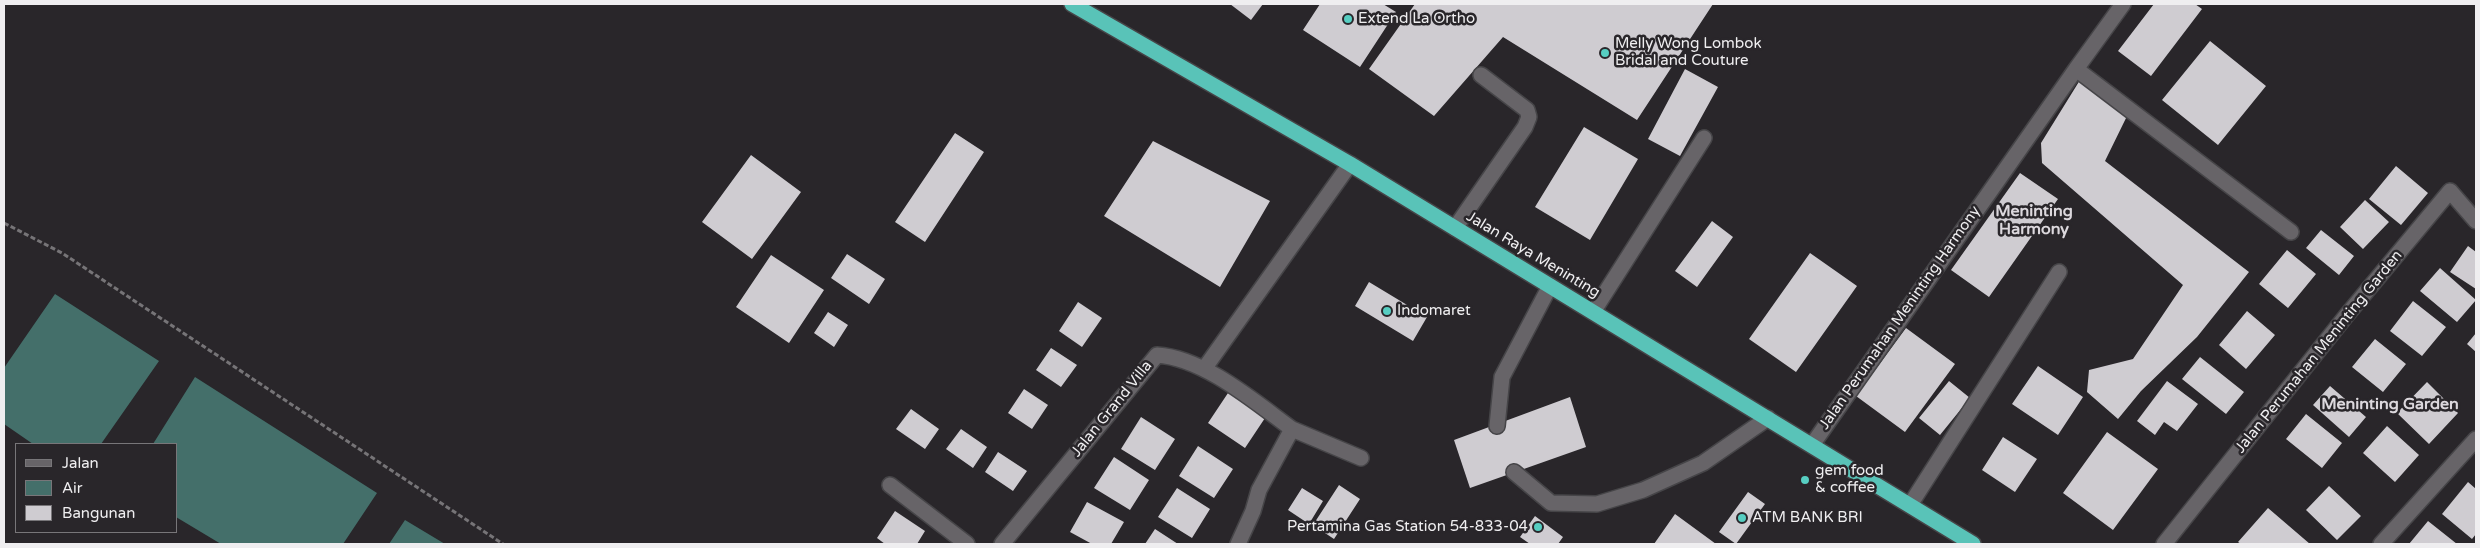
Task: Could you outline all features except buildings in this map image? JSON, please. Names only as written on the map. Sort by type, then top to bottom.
[{"type":"highway","name":"Jalan Raya Meninting","points":[[1072,4],[1350,164],[1973,544]]},
{"type":"street","name":"Jalan Perumahan Meninting Harmony","points":[[1812,445],[2076,68],[2123,4]]},
{"type":"street","points":[[2076,68],[2292,232]]},
{"type":"street","points":[[1455,228],[1525,127],[1529,117],[1527,110],[1481,75]]},
{"type":"street","points":[[1593,312],[1704,138]]},
{"type":"street","points":[[1204,369],[1350,164]]},
{"type":"street","name":"Jalan Perumahan Meninting Garden","points":[[2164,544],[2346,316],[2450,191],[2476,221]]},
{"type":"street","points":[[1910,505],[2059,272]]},
{"type":"street","points":[[1497,426],[1502,376],[1550,286]]},
{"type":"street","name":"Jalan Grand Villa","points":[[1002,544],[1149,362],[1157,355],[1169,356],[1204,369],[1292,429],[1361,458]]},
{"type":"street","points":[[1514,472],[1551,502],[1597,504],[1643,490],[1703,463],[1768,418]]},
{"type":"street","points":[[1238,544],[1253,512],[1258,490],[1292,429]]},
{"type":"street","points":[[2381,544],[2476,439]]},
{"type":"street","points":[[890,485],[967,544]]},
{"type":"path","points":[[4,223],[62,253],[503,544]]},
{"type":"water","points":[[55,294],[159,361],[102,443],[32,443],[4,424],[4,368]]},
{"type":"water","points":[[195,377],[377,493],[343,544],[221,544],[178,518],[178,443],[154,443]]},
{"type":"water","points":[[405,520],[445,544],[389,544]]},
{"type":"place","name":"Extend La Ortho","points":[[1348,19]]},
{"type":"place","name":"Melly Wong Lombok Bridal and Couture","points":[[1605,53]]},
{"type":"place","name":"Indomaret","points":[[1387,311]]},
{"type":"place","name":"gem food & coffee","points":[[1805,480]]},
{"type":"place","name":"ATM BANK BRI","points":[[1742,518]]},
{"type":"place","name":"Pertamina Gas Station 54-833-04","points":[[1538,527]]},
{"type":"district","name":"Meninting Harmony","points":[[2034,221]]},
{"type":"district","name":"Meninting Garden","points":[[2390,405]]}]
